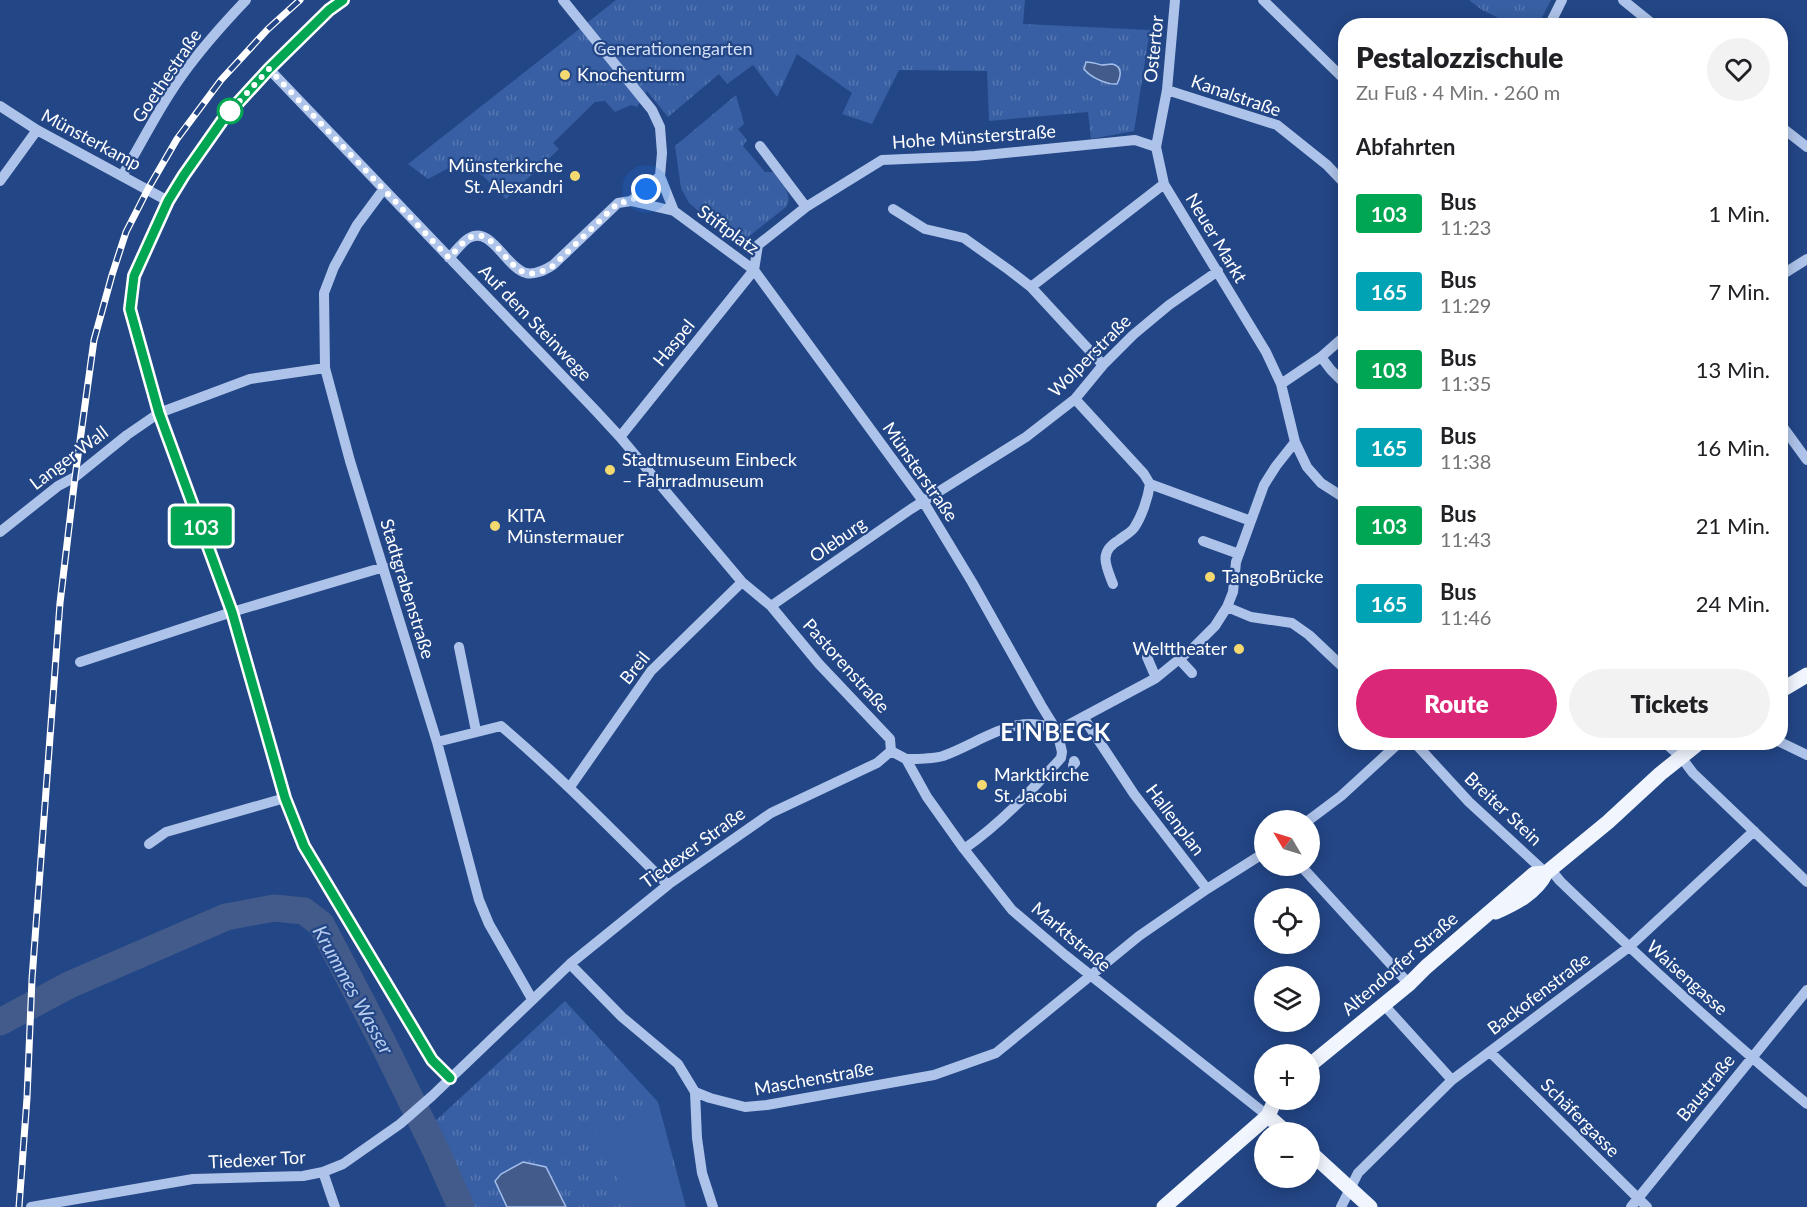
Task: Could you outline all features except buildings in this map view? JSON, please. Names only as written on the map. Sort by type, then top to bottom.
[{"type":"main road","points":[[1788,686],[1807,675]]},
{"type":"main road","name":"Altendorfer Straße","points":[[1320,1057],[1409,984],[1534,874],[1549,872],[1690,750]]},
{"type":"main road","points":[[1164,1207],[1268,1116],[1271,1110]]},
{"type":"main road","points":[[1268,1116],[1275,1122]]},
{"type":"main road","points":[[1320,1161],[1370,1207]]},
{"type":"street","name":"Goethestraße","points":[[122,176],[188,67],[246,0]]},
{"type":"street","points":[[343,0],[329,10],[269,69],[224,118],[168,201],[134,276],[130,309],[159,413],[232,612],[285,798],[304,846],[432,1060],[450,1078]]},
{"type":"street","points":[[563,0],[652,110],[660,127],[662,153],[660,176],[674,211]]},
{"type":"street","name":"Ostertor","points":[[1165,95],[1175,0]]},
{"type":"street","points":[[1263,0],[1338,73]]},
{"type":"street","points":[[1553,18],[1562,0]]},
{"type":"street","points":[[1623,0],[1645,18]]},
{"type":"street","name":"Auf dem Steinwege","points":[[269,69],[620,437],[742,582],[771,606]]},
{"type":"street","name":"Neuer Markt","points":[[1165,95],[1156,147],[1164,184],[1266,352],[1281,384],[1295,442],[1308,467],[1321,483],[1338,495]]},
{"type":"street","name":"Kanalstraße","points":[[1165,95],[1277,125],[1338,177]]},
{"type":"street","name":"Münsterkamp","points":[[0,106],[37,130],[168,201]]},
{"type":"street","points":[[0,181],[37,130]]},
{"type":"street","points":[[1788,132],[1807,147]]},
{"type":"street","name":"Hohe Münsterstraße","points":[[806,207],[882,160],[975,156],[1136,140],[1156,147]]},
{"type":"street","points":[[760,146],[806,207]]},
{"type":"street","points":[[449,258],[469,238],[479,235],[488,238],[515,267],[527,273],[541,272],[553,266],[618,203],[631,201],[660,176]]},
{"type":"street","points":[[1031,287],[1164,184]]},
{"type":"street","name":"Stadtgrabenstraße","points":[[383,190],[357,225],[334,267],[324,293],[325,368],[350,461],[437,742],[479,900],[489,924],[532,999]]},
{"type":"street","name":"Stiftplatz","points":[[631,201],[674,211],[754,270],[758,245],[806,207]]},
{"type":"street","points":[[893,209],[925,229],[964,238],[1031,287],[1103,365]]},
{"type":"street","points":[[1788,271],[1807,259]]},
{"type":"street","name":"Münsterstraße","points":[[754,270],[923,501],[1057,731]]},
{"type":"street","name":"Haspel","points":[[620,437],[754,270]]},
{"type":"street","name":"Wolperstraße","points":[[923,501],[1026,437],[1075,399],[1103,365],[1133,335],[1169,305],[1218,271]]},
{"type":"street","points":[[1281,384],[1322,357],[1338,342]]},
{"type":"street","points":[[1322,357],[1338,378]]},
{"type":"street","name":"Langer Wall","points":[[0,532],[58,486],[75,477],[127,435],[159,413],[250,379],[325,368]]},
{"type":"street","points":[[1075,399],[1144,474],[1150,484],[1251,521]]},
{"type":"street","points":[[1788,434],[1807,460]]},
{"type":"street","points":[[1057,731],[1156,678],[1180,660],[1215,626],[1233,592],[1239,554],[1264,485],[1295,442]]},
{"type":"street","points":[[1113,584],[1105,564],[1105,553],[1111,544],[1133,530],[1150,484]]},
{"type":"street","name":"Oleburg","points":[[771,606],[923,501]]},
{"type":"street","points":[[1203,541],[1239,554]]},
{"type":"street","points":[[80,662],[232,612],[384,567]]},
{"type":"street","name":"Breil","points":[[570,787],[651,671],[742,582]]},
{"type":"street","name":"Pastorenstraße","points":[[771,606],[819,664],[890,739],[891,751]]},
{"type":"street","points":[[1227,607],[1251,617],[1292,623],[1338,663]]},
{"type":"street","points":[[459,647],[476,731]]},
{"type":"street","points":[[1147,657],[1156,678]]},
{"type":"street","points":[[1180,660],[1191,673]]},
{"type":"street","name":"Hallenplan","points":[[1083,717],[1134,794],[1207,889]]},
{"type":"street","points":[[891,751],[906,759],[941,757],[1023,723],[1046,725],[1057,731],[1062,752],[1061,758],[1044,783],[987,833],[964,849]]},
{"type":"street","points":[[437,742],[501,726],[570,787],[668,885]]},
{"type":"street","points":[[1788,746],[1807,755]]},
{"type":"street","points":[[1320,812],[1391,750]]},
{"type":"street","name":"Breiter Stein","points":[[1421,750],[1469,802],[1549,872]]},
{"type":"street","points":[[1673,750],[1693,773],[1807,882]]},
{"type":"street","name":"Tiedexer Straße","points":[[532,999],[570,964],[668,885],[771,813],[877,763],[891,751]]},
{"type":"street","points":[[1061,758],[1073,762]]},
{"type":"street","name":"Marktstraße","points":[[906,759],[927,797],[1012,910],[1268,1116]]},
{"type":"street","points":[[149,844],[166,832],[285,798]]},
{"type":"street","name":"Backofenstraße","points":[[1341,1207],[1358,1173],[1452,1080],[1629,947],[1754,831]]},
{"type":"street","points":[[1207,889],[1254,860]]},
{"type":"street","name":"Waisengasse","points":[[1549,872],[1752,1058],[1807,1104]]},
{"type":"street","points":[[1309,876],[1409,984]]},
{"type":"street","name":"Maschenstraße","points":[[695,1092],[745,1107],[767,1106],[934,1075],[996,1053],[1139,936],[1207,889]]},
{"type":"street","points":[[570,964],[622,1017],[678,1064],[695,1092],[697,1138],[702,1173],[713,1207]]},
{"type":"street","name":"Baustraße","points":[[1635,1203],[1807,990]]},
{"type":"street","name":"Tiedexer Tor","points":[[31,1207],[193,1179],[303,1176],[323,1172],[343,1164],[400,1124],[532,999]]},
{"type":"street","points":[[1383,1005],[1452,1080]]},
{"type":"street","name":"Schäfergasse","points":[[1490,1052],[1635,1203],[1647,1207]]},
{"type":"street","points":[[323,1172],[335,1207]]},
{"type":"green space","name":"Generationengarten","points":[[616,0],[1025,0],[1023,24],[1150,30],[1134,131],[1091,139],[1088,112],[989,121],[987,71],[899,70],[872,124],[842,114],[852,93],[797,54],[777,97],[753,65],[727,84],[719,74],[668,117],[647,91],[637,107],[631,105],[615,112],[605,101],[595,102],[553,143],[559,149],[506,199],[483,176],[460,162],[428,179],[408,164]]},
{"type":"green space","points":[[1469,0],[1551,0],[1542,18],[1499,18]]},
{"type":"green space","points":[[736,95],[744,124],[738,129],[747,140],[743,146],[765,172],[773,172],[788,193],[786,207],[743,241],[732,239],[689,203],[681,188],[675,146]]},
{"type":"green space","points":[[565,1001],[658,1102],[686,1207],[450,1207],[418,1137]]},
{"type":"green space","points":[[657,1104],[683,1207],[630,1207],[596,1132]]},
{"type":"shaded area","points":[[1086,62],[1116,65],[1120,72],[1117,84],[1094,78],[1084,69]]},
{"type":"shaded area","points":[[523,1162],[546,1167],[566,1207],[507,1207],[495,1181],[501,1174]]},
{"type":"waterway","name":"Krummes Wasser","points":[[0,1022],[69,985],[226,917],[274,908],[304,911],[321,924],[380,1037],[461,1207]]},
{"type":"railway","points":[[19,1207],[32,979],[60,603],[94,340],[126,232],[177,139],[221,80],[268,29],[300,0]]},
{"type":"bus line","name":"103","points":[[343,0],[329,10],[269,69],[224,118],[184,175],[168,201],[134,276],[130,309],[159,413],[232,612],[285,798],[304,846],[432,1060],[450,1078]]},
{"type":"place","name":"Knochenturm","points":[[565,75]]},
{"type":"place","name":"Münsterkirche St. Alexandri","points":[[575,176]]},
{"type":"place","name":"Stadtmuseum Einbeck – Fahrradmuseum","points":[[610,470]]},
{"type":"place","name":"KITA Münstermauer","points":[[495,526]]},
{"type":"place","name":"TangoBrücke","points":[[1210,577]]},
{"type":"place","name":"Welttheater","points":[[1239,649]]},
{"type":"place","name":"Marktkirche St. Jacobi","points":[[982,785]]},
{"type":"district","name":"EINBECK","points":[[1056,733]]},
{"type":"route","points":[[230,111],[224,118],[269,69],[449,258],[469,238],[479,235],[488,238],[515,267],[527,273],[541,272],[553,266],[618,203],[631,201],[646,189]]}]
